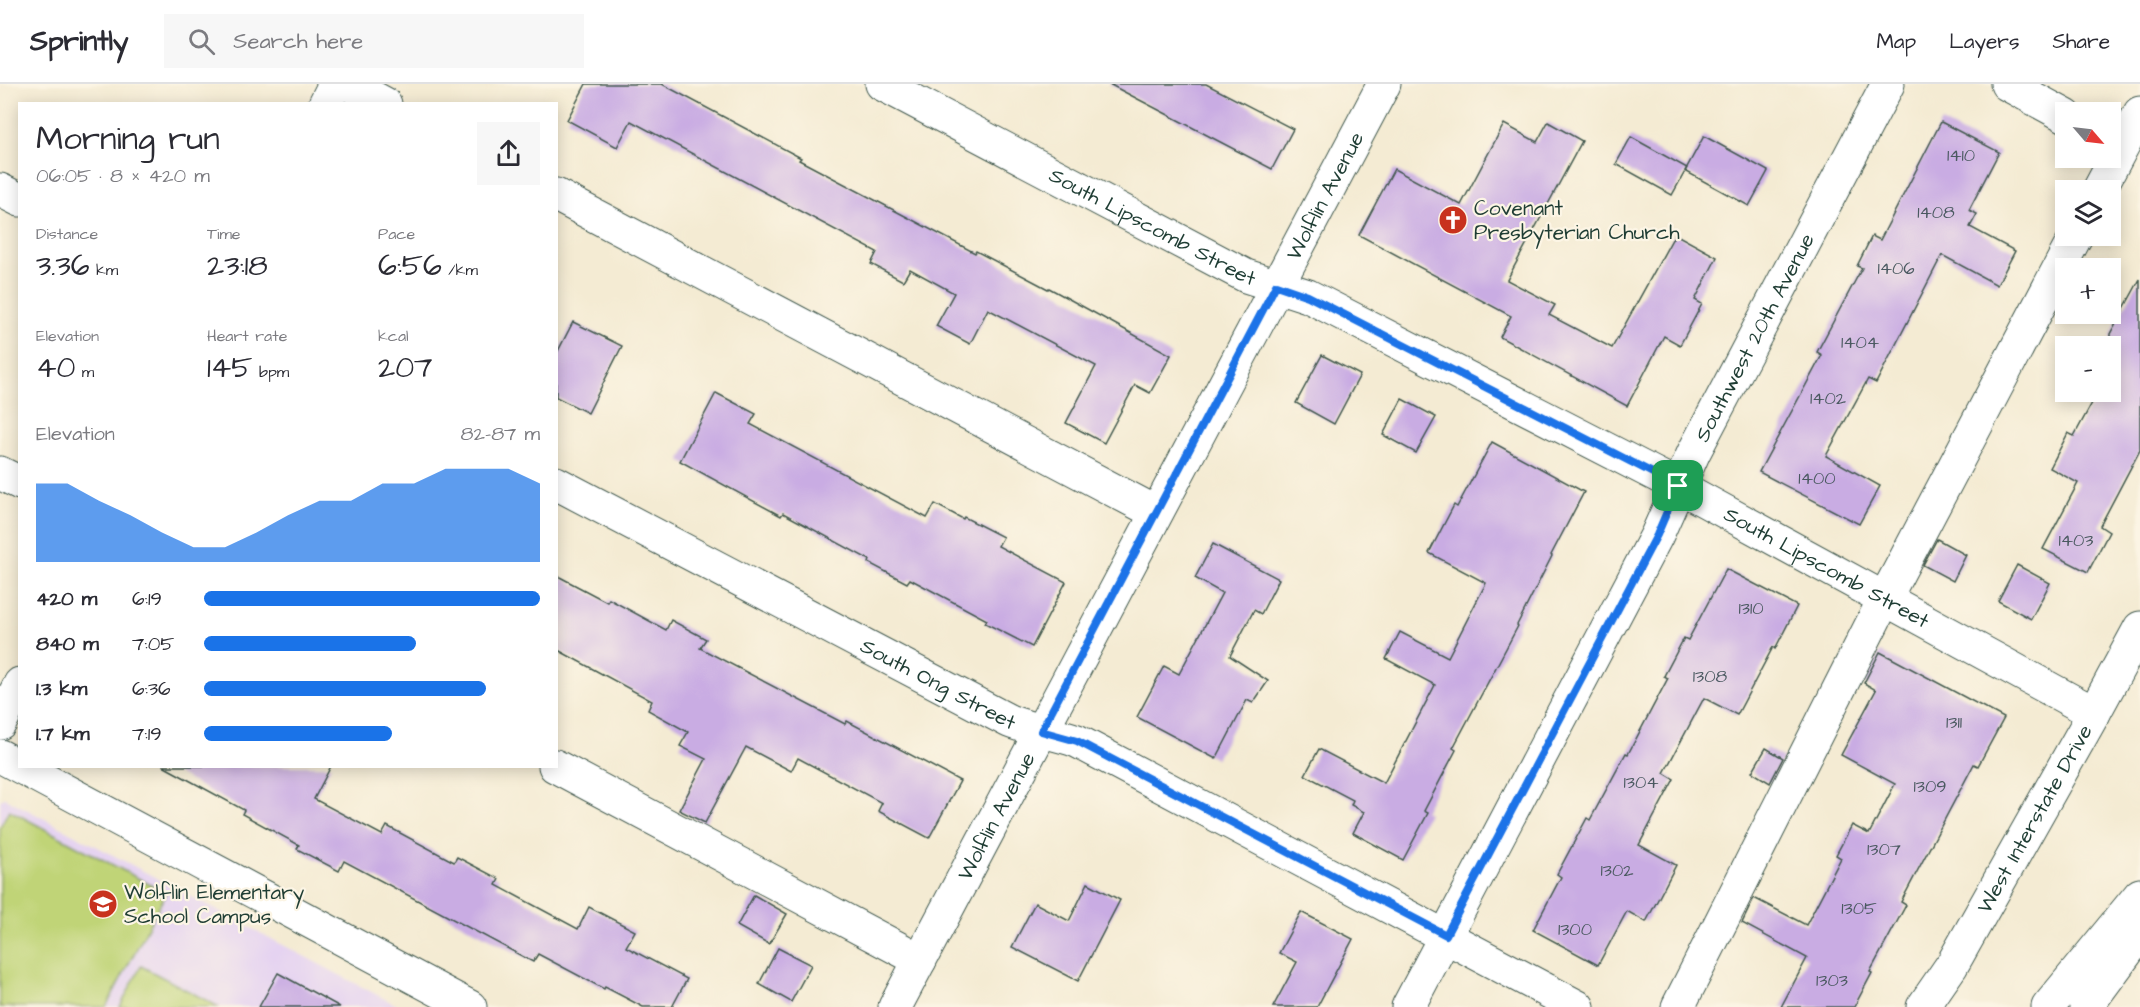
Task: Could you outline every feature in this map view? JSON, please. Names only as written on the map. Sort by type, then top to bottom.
[{"type":"main road","points":[[326,102],[335,84]]},
{"type":"main road","points":[[348,84],[381,102]]},
{"type":"main road","name":"South Lipscomb Street","points":[[882,84],[1246,276],[1308,296],[1678,486],[2094,713]]},
{"type":"main road","name":"Wolflin Avenue","points":[[895,1007],[1155,512],[1384,84]]},
{"type":"main road","name":"Southwest 20th Avenue","points":[[1408,1007],[1657,535],[1694,452],[1888,84]]},
{"type":"main road","points":[[2007,84],[2055,110]]},
{"type":"main road","points":[[2105,180],[2124,148],[2140,113]]},
{"type":"main road","points":[[0,190],[18,199]]},
{"type":"main road","points":[[558,196],[1155,512]]},
{"type":"main road","points":[[1678,1007],[1885,598],[2071,246]]},
{"type":"main road","points":[[0,473],[18,482]]},
{"type":"main road","name":"South Ong Street","points":[[558,484],[1009,721],[1077,741],[1578,1007]]},
{"type":"main road","name":"West Interstate Drive","points":[[1923,1007],[1952,965],[2140,628]]},
{"type":"main road","points":[[0,723],[18,688]]},
{"type":"main road","points":[[0,756],[18,766]]},
{"type":"main road","points":[[22,768],[470,1007]]},
{"type":"main road","points":[[558,768],[920,960]]},
{"type":"main road","points":[[2048,1007],[2140,895]]},
{"type":"main road","points":[[2086,1007],[2140,934]]},
{"type":"shaded area","name":"Wolflin Elementary School Campus","points":[[5,798],[400,1007],[0,1007],[0,800]]},
{"type":"green space","points":[[9,810],[166,893],[106,1007],[0,1007],[0,827]]},
{"type":"green space","points":[[141,966],[219,1007],[120,1007]]},
{"type":"building","points":[[586,84],[662,84],[801,158],[799,160],[975,253],[976,251],[1049,288],[1171,355],[1150,393],[1135,385],[1104,443],[1066,423],[1096,366],[988,309],[970,344],[936,326],[954,293],[910,269],[903,281],[871,264],[877,252],[631,121],[617,147],[567,120]]},
{"type":"building","points":[[1109,84],[1206,84],[1293,129],[1272,169]]},
{"type":"building","points":[[1548,122],[1582,141],[1507,280],[1555,305],[1549,315],[1612,348],[1675,234],[1717,257],[1695,300],[1702,304],[1680,345],[1664,336],[1627,406],[1500,337],[1511,316],[1359,235],[1394,169],[1461,205],[1504,124],[1537,142]]},
{"type":"building","points":[[1941,122],[1999,152],[1969,210],[1977,214],[1970,227],[2015,251],[1997,285],[1942,255],[1876,383],[1868,379],[1826,456],[1880,486],[1859,524],[1759,472],[1822,355],[1817,352],[1862,268],[1857,266],[1872,236],[1880,240]]},
{"type":"building","points":[[1704,136],[1768,171],[1749,206],[1685,171]]},
{"type":"building","points":[[1631,137],[1687,168],[1672,195],[1616,164]]},
{"type":"building","points":[[2140,279],[2140,450],[2100,526],[2109,532],[2088,572],[2043,549],[2078,483],[2050,468],[2068,433],[2074,436],[2093,402],[2121,402],[2121,336],[2110,336],[2110,334],[2115,324],[2121,324],[2121,314]]},
{"type":"building","points":[[573,322],[622,346],[588,413],[558,398],[558,351]]},
{"type":"building","points":[[1322,355],[1360,375],[1334,424],[1296,403]]},
{"type":"building","points":[[716,393],[756,414],[750,424],[927,518],[935,504],[963,519],[964,517],[1003,537],[998,546],[1066,582],[1032,647],[985,623],[987,620],[910,579],[907,583],[869,563],[870,560],[783,513],[781,516],[680,461]]},
{"type":"building","points":[[1402,399],[1436,417],[1416,453],[1383,435]]},
{"type":"building","points":[[1492,442],[1584,492],[1518,626],[1453,748],[1456,750],[1424,811],[1428,813],[1403,860],[1353,833],[1364,812],[1351,805],[1353,800],[1305,775],[1319,749],[1384,783],[1435,685],[1386,659],[1400,632],[1448,657],[1486,583],[1429,553],[1454,505],[1457,507]]},
{"type":"building","points":[[1937,539],[1966,555],[1953,581],[1923,565]]},
{"type":"building","points":[[1213,544],[1279,579],[1261,614],[1254,610],[1230,656],[1268,681],[1253,703],[1247,700],[1216,759],[1137,717],[1164,666],[1179,674],[1222,593],[1195,578]]},
{"type":"building","points":[[2017,565],[2050,583],[2031,619],[1998,601]]},
{"type":"building","points":[[1726,569],[1797,606],[1737,715],[1704,698],[1664,773],[1674,779],[1639,845],[1676,865],[1646,922],[1627,911],[1598,965],[1533,930],[1561,877],[1557,874],[1587,818],[1590,820],[1626,753],[1628,754],[1668,678],[1664,676],[1684,638],[1688,640]]},
{"type":"building","points":[[558,576],[607,602],[609,599],[666,630],[671,620],[706,639],[700,648],[845,724],[847,721],[960,781],[929,838],[878,811],[882,803],[798,758],[791,771],[746,747],[705,823],[679,810],[706,759],[680,746],[688,732],[648,710],[652,701],[558,650]]},
{"type":"building","points":[[1880,652],[2004,718],[1978,766],[1974,764],[1901,902],[1906,905],[1854,1007],[1781,1007],[1807,958],[1742,923],[1754,898],[1806,925],[1841,858],[1836,855],[1852,825],[1869,834],[1895,784],[1841,755],[1876,690],[1864,683]]},
{"type":"building","points":[[1766,748],[1783,758],[1770,783],[1752,772]]},
{"type":"building","points":[[167,768],[330,768],[314,799],[382,835],[387,826],[454,862],[457,857],[499,879],[496,885],[578,929],[589,907],[635,931],[626,947],[687,979],[672,1007],[643,1007],[538,954],[533,962],[344,861],[339,871],[297,849],[299,845],[242,814],[244,810]]},
{"type":"building","points":[[1088,883],[1120,900],[1078,981],[1012,947],[1035,903],[1069,921]]},
{"type":"building","points":[[754,895],[787,914],[769,944],[737,926]]},
{"type":"building","points":[[1301,912],[1353,939],[1317,1007],[1273,1007],[1297,962],[1279,953]]},
{"type":"building","points":[[778,948],[811,965],[791,1002],[759,984]]},
{"type":"building","points":[[278,973],[340,1007],[259,1007]]},
{"type":"place","name":"Covenant Presbyterian Church","points":[[1453,220]]},
{"type":"place","name":"Wolflin Elementary School Campus","points":[[103,904]]},
{"type":"route","points":[[1276,285],[1308,296],[1678,486],[1657,535],[1446,935],[1077,741],[1041,731],[1276,285]]}]
